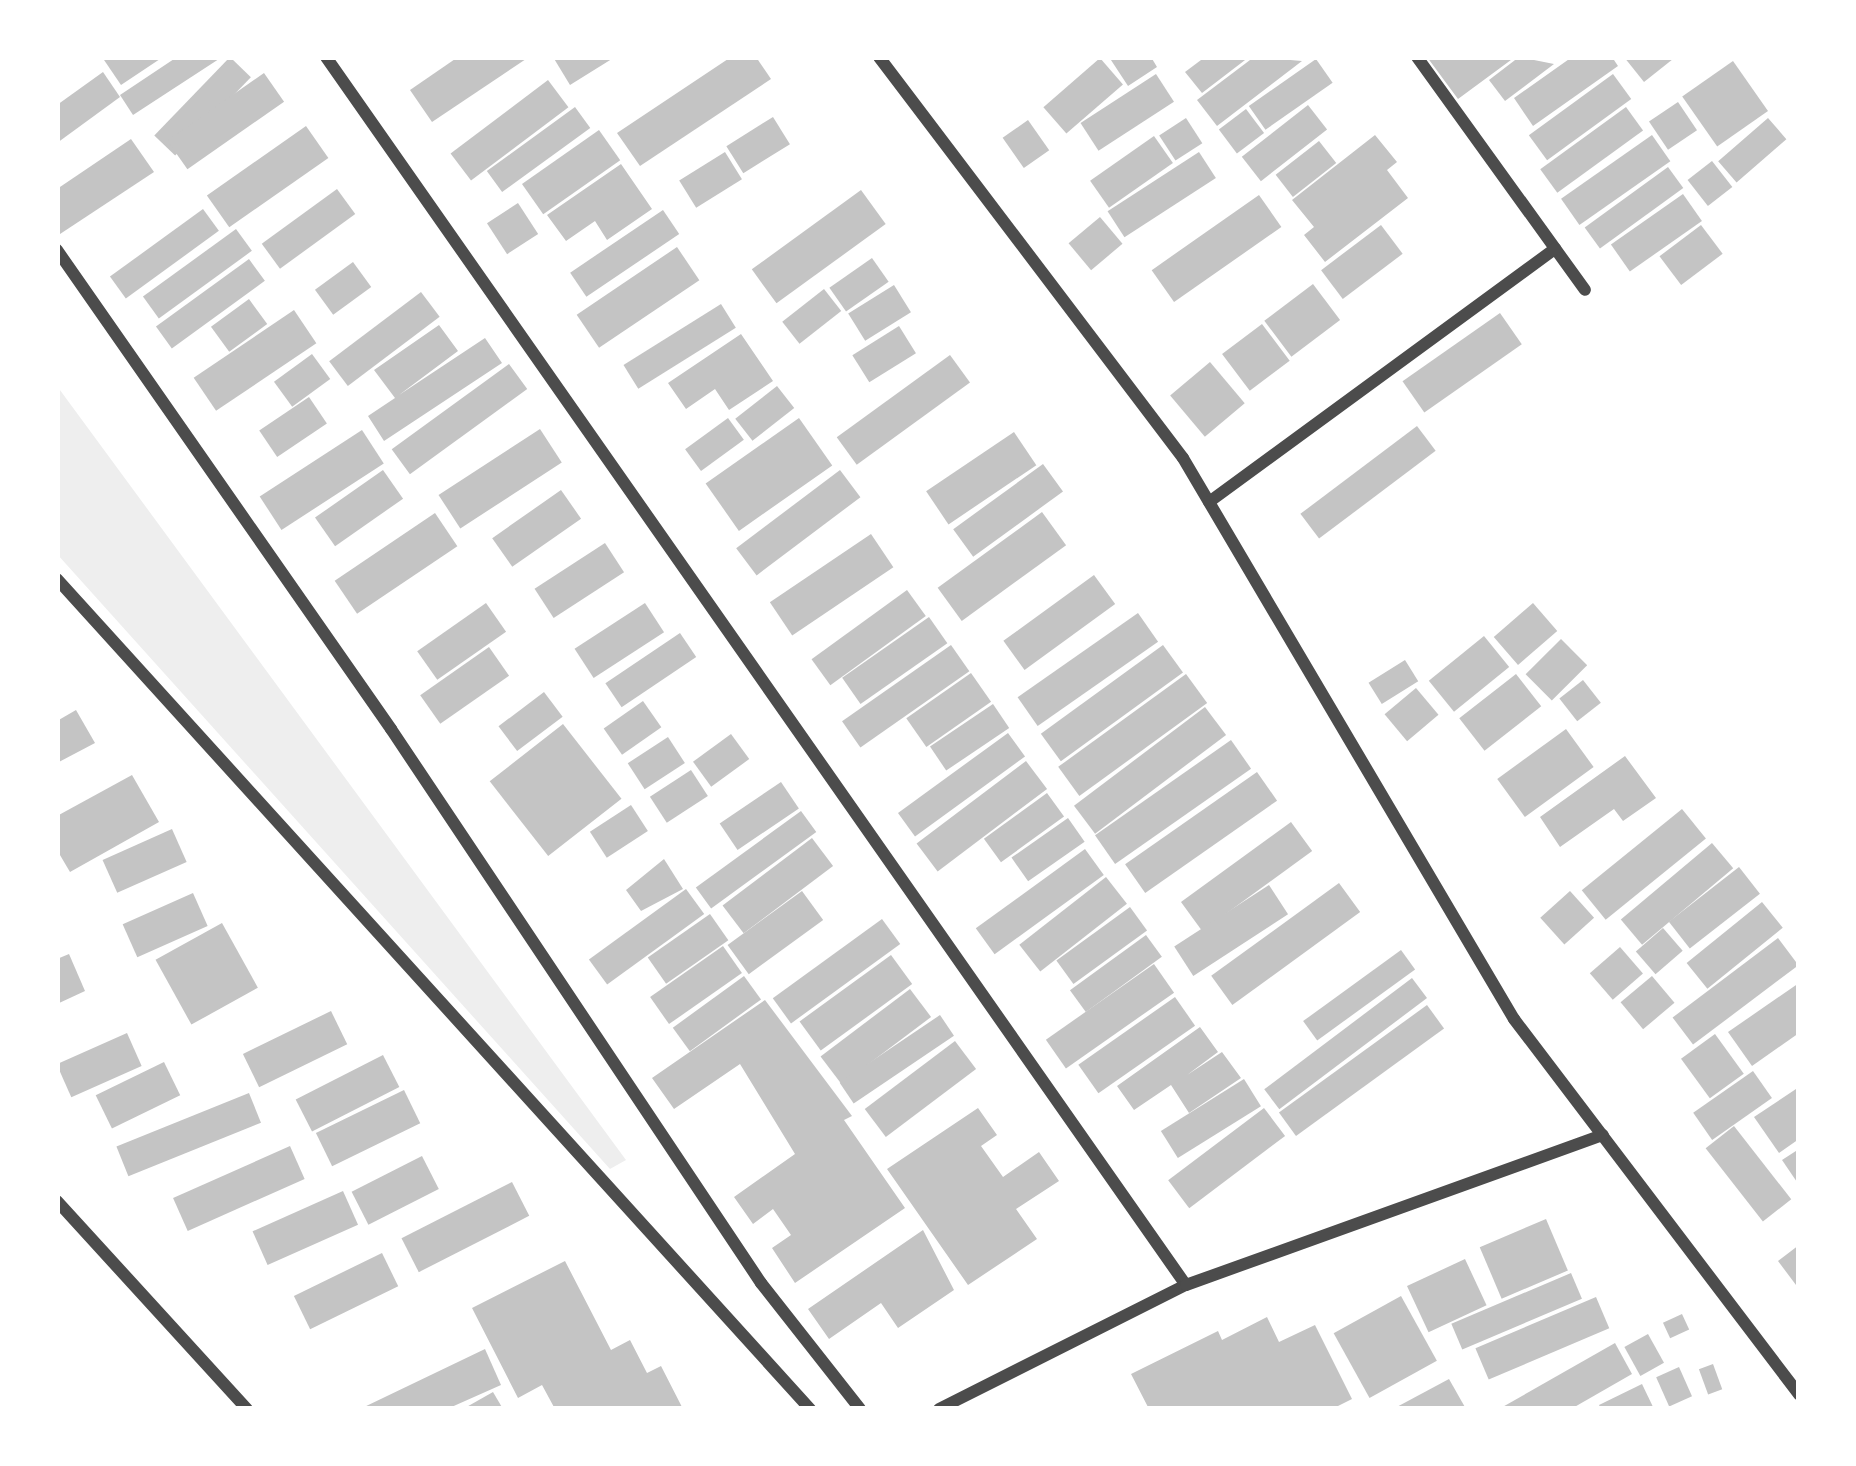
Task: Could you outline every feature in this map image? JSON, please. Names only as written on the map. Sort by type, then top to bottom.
[{"type":"street","points":[[326,57],[1186,1285]]},
{"type":"street","points":[[879,57],[1209,502],[1514,1019],[1799,1395]]},
{"type":"street","points":[[1417,57],[1585,290]]},
{"type":"street","points":[[1209,502],[1555,249]]},
{"type":"street","points":[[57,250],[429,785],[761,1283],[860,1409]]},
{"type":"street","points":[[57,579],[810,1409]]},
{"type":"street","points":[[940,1409],[1186,1285],[1603,1135]]},
{"type":"street","points":[[57,1201],[247,1409]]},
{"type":"shaded area","points":[[57,386],[626,1160],[610,1169],[57,554]]},
{"type":"building","points":[[102,57],[163,57],[121,85]]},
{"type":"building","points":[[177,57],[222,57],[133,115],[120,95]]},
{"type":"building","points":[[230,57],[251,77],[175,156],[154,135]]},
{"type":"building","points":[[458,57],[529,57],[432,122],[410,90]]},
{"type":"building","points":[[553,57],[615,57],[570,85]]},
{"type":"building","points":[[731,57],[756,57],[771,79],[640,166],[617,133]]},
{"type":"building","points":[[1109,57],[1151,57],[1157,67],[1128,86]]},
{"type":"building","points":[[1205,57],[1249,57],[1202,93],[1185,72]]},
{"type":"building","points":[[1254,57],[1302,61],[1217,126],[1197,100]]},
{"type":"building","points":[[1427,57],[1457,59],[1515,57],[1458,99]]},
{"type":"building","points":[[1519,57],[1554,64],[1505,101],[1489,80]]},
{"type":"building","points":[[1572,57],[1612,57],[1618,66],[1533,126],[1514,98]]},
{"type":"building","points":[[1624,57],[1671,57],[1673,59],[1644,82]]},
{"type":"building","points":[[1100,58],[1123,84],[1066,134],[1043,107]]},
{"type":"building","points":[[1316,59],[1333,83],[1265,130],[1249,106]]},
{"type":"building","points":[[1733,61],[1768,111],[1717,147],[1682,97]]},
{"type":"building","points":[[103,72],[120,97],[57,143],[57,105]]},
{"type":"building","points":[[264,73],[284,102],[187,169],[167,141]]},
{"type":"building","points":[[1156,74],[1174,102],[1098,151],[1081,123]]},
{"type":"building","points":[[1613,74],[1631,99],[1547,160],[1529,135]]},
{"type":"building","points":[[548,80],[568,107],[471,181],[451,153]]},
{"type":"building","points":[[1678,102],[1697,130],[1668,150],[1649,122]]},
{"type":"building","points":[[1308,105],[1327,129],[1261,181],[1242,157]]},
{"type":"building","points":[[575,107],[590,128],[502,192],[487,171]]},
{"type":"building","points":[[1626,107],[1643,130],[1557,193],[1540,169]]},
{"type":"building","points":[[1246,109],[1264,133],[1237,153],[1219,129]]},
{"type":"building","points":[[773,117],[790,144],[743,173],[726,146]]},
{"type":"building","points":[[1186,118],[1202,143],[1176,161],[1159,135]]},
{"type":"building","points":[[1768,118],[1786,139],[1737,182],[1718,161]]},
{"type":"building","points":[[1028,120],[1049,150],[1024,168],[1003,138]]},
{"type":"building","points":[[306,126],[328,158],[229,227],[207,195]]},
{"type":"building","points":[[599,130],[620,160],[543,214],[522,184]]},
{"type":"building","points":[[1375,135],[1397,162],[1387,170],[1408,198],[1325,262],[1304,235],[1314,227],[1292,200]]},
{"type":"building","points":[[1652,135],[1670,161],[1579,225],[1561,199]]},
{"type":"building","points":[[1154,136],[1173,163],[1109,208],[1090,181]]},
{"type":"building","points":[[131,139],[154,172],[57,236],[57,189]]},
{"type":"building","points":[[1319,141],[1336,163],[1293,197],[1276,175]]},
{"type":"building","points":[[725,152],[742,179],[696,208],[679,181]]},
{"type":"building","points":[[1199,152],[1216,178],[1124,237],[1108,211]]},
{"type":"building","points":[[1712,161],[1732,187],[1708,206],[1688,180]]},
{"type":"building","points":[[621,164],[652,209],[607,240],[595,221],[566,241],[547,215]]},
{"type":"building","points":[[1668,167],[1683,188],[1600,249],[1585,228]]},
{"type":"building","points":[[337,189],[355,214],[280,269],[262,244]]},
{"type":"building","points":[[861,190],[886,224],[776,303],[752,269]]},
{"type":"building","points":[[1683,194],[1702,221],[1630,272],[1611,244]]},
{"type":"building","points":[[1259,195],[1281,227],[1174,302],[1152,270]]},
{"type":"building","points":[[518,203],[538,234],[507,254],[487,223]]},
{"type":"building","points":[[203,209],[219,231],[126,298],[110,277]]},
{"type":"building","points":[[663,210],[679,234],[586,297],[570,273]]},
{"type":"building","points":[[1100,217],[1122,244],[1091,270],[1069,243]]},
{"type":"building","points":[[1381,225],[1403,254],[1343,299],[1321,270]]},
{"type":"building","points":[[1701,225],[1723,254],[1681,285],[1659,256]]},
{"type":"building","points":[[236,229],[252,251],[159,318],[143,297]]},
{"type":"building","points":[[677,247],[699,280],[599,348],[577,315]]},
{"type":"building","points":[[872,258],[889,282],[846,312],[829,288]]},
{"type":"building","points":[[249,259],[265,281],[172,348],[156,327]]},
{"type":"building","points":[[353,262],[371,287],[333,315],[315,290]]},
{"type":"building","points":[[1313,284],[1340,320],[1291,357],[1264,321]]},
{"type":"building","points":[[894,285],[911,312],[865,341],[848,314]]},
{"type":"building","points":[[824,289],[841,311],[799,344],[782,322]]},
{"type":"building","points":[[421,292],[440,317],[348,386],[329,361]]},
{"type":"building","points":[[249,299],[267,324],[229,352],[211,327]]},
{"type":"building","points":[[721,304],[736,328],[638,389],[623,365]]},
{"type":"building","points":[[294,310],[316,343],[216,411],[194,378]]},
{"type":"building","points":[[1500,313],[1522,344],[1424,412],[1403,381]]},
{"type":"building","points":[[1262,324],[1290,361],[1250,391],[1222,354]]},
{"type":"building","points":[[439,325],[458,351],[399,395],[485,338],[502,363],[384,441],[368,416],[395,398],[374,370]]},
{"type":"building","points":[[899,326],[916,353],[869,382],[852,355]]},
{"type":"building","points":[[741,334],[773,381],[729,410],[715,389],[686,409],[668,383]]},
{"type":"building","points":[[312,354],[330,379],[292,407],[274,382]]},
{"type":"building","points":[[950,355],[970,383],[857,465],[837,437]]},
{"type":"building","points":[[1210,362],[1245,403],[1205,437],[1170,395]]},
{"type":"building","points":[[509,364],[527,389],[410,474],[392,449]]},
{"type":"building","points":[[777,386],[794,408],[752,441],[735,419]]},
{"type":"building","points":[[309,397],[327,424],[277,457],[259,431]]},
{"type":"building","points":[[728,418],[744,440],[701,471],[685,449]]},
{"type":"building","points":[[799,418],[832,466],[739,531],[706,483]]},
{"type":"building","points":[[1417,426],[1436,451],[1319,539],[1300,514]]},
{"type":"building","points":[[540,429],[562,463],[460,528],[439,495]]},
{"type":"building","points":[[362,430],[384,464],[281,530],[260,496]]},
{"type":"building","points":[[1014,432],[1036,465],[948,524],[926,491]]},
{"type":"building","points":[[1043,464],[1063,492],[973,557],[953,529]]},
{"type":"building","points":[[383,470],[403,499],[335,546],[315,518]]},
{"type":"building","points":[[840,470],[860,497],[757,575],[736,548]]},
{"type":"building","points":[[561,490],[581,519],[512,567],[492,538]]},
{"type":"building","points":[[1042,512],[1066,545],[962,621],[938,588]]},
{"type":"building","points":[[435,513],[457,546],[357,614],[335,581]]},
{"type":"building","points":[[871,534],[893,567],[792,635],[770,602]]},
{"type":"building","points":[[605,543],[624,572],[554,618],[535,589]]},
{"type":"building","points":[[1094,575],[1115,604],[1025,670],[1003,641]]},
{"type":"building","points":[[907,590],[926,616],[830,685],[812,659]]},
{"type":"building","points":[[486,603],[506,632],[437,680],[417,651]]},
{"type":"building","points":[[645,603],[664,632],[594,678],[575,649]]},
{"type":"building","points":[[1533,603],[1557,631],[1518,665],[1494,637]]},
{"type":"building","points":[[1138,613],[1158,642],[1038,726],[1018,697]]},
{"type":"building","points":[[929,617],[947,643],[861,704],[842,678]]},
{"type":"building","points":[[680,633],[696,657],[622,707],[605,683]]},
{"type":"building","points":[[1484,636],[1509,667],[1454,712],[1429,681]]},
{"type":"building","points":[[1561,639],[1587,665],[1552,701],[1526,674]]},
{"type":"building","points":[[951,645],[969,671],[860,747],[842,721]]},
{"type":"building","points":[[1163,645],[1183,673],[1061,761],[1041,734]]},
{"type":"building","points":[[489,647],[509,676],[440,724],[420,695]]},
{"type":"building","points":[[1405,660],[1418,681],[1382,704],[1369,683]]},
{"type":"building","points":[[971,673],[991,702],[926,747],[906,718]]},
{"type":"building","points":[[1186,674],[1207,703],[1079,796],[1058,767]]},
{"type":"building","points":[[1516,674],[1541,706],[1485,751],[1459,718]]},
{"type":"building","points":[[1583,680],[1601,703],[1577,721],[1559,698]]},
{"type":"building","points":[[1416,688],[1438,715],[1407,741],[1385,714]]},
{"type":"building","points":[[544,692],[563,717],[517,751],[498,726]]},
{"type":"building","points":[[643,701],[661,727],[622,755],[604,729]]},
{"type":"building","points":[[993,704],[1009,728],[946,771],[930,746]]},
{"type":"building","points":[[1205,707],[1226,735],[1095,834],[1074,806]]},
{"type":"building","points":[[76,710],[95,743],[57,763],[57,721]]},
{"type":"building","points":[[563,724],[621,799],[548,856],[490,781]]},
{"type":"building","points":[[1566,729],[1594,767],[1525,817],[1497,779]]},
{"type":"building","points":[[1008,733],[1025,756],[915,836],[898,813]]},
{"type":"building","points":[[731,734],[749,759],[711,787],[693,762]]},
{"type":"building","points":[[668,737],[685,763],[645,789],[628,763]]},
{"type":"building","points":[[1231,740],[1251,769],[1115,864],[1095,835]]},
{"type":"building","points":[[1625,756],[1656,798],[1623,821],[1614,809],[1560,847],[1540,817]]},
{"type":"building","points":[[1026,761],[1047,789],[938,871],[917,843]]},
{"type":"building","points":[[691,770],[708,796],[667,823],[650,797]]},
{"type":"building","points":[[1257,772],[1277,801],[1145,893],[1125,864]]},
{"type":"building","points":[[132,775],[159,822],[70,872],[57,850],[57,816]]},
{"type":"building","points":[[781,782],[799,809],[738,850],[720,823]]},
{"type":"building","points":[[1047,793],[1064,816],[1001,862],[984,839]]},
{"type":"building","points":[[631,805],[648,831],[607,858],[590,832]]},
{"type":"building","points":[[1682,809],[1706,839],[1606,920],[1582,890]]},
{"type":"building","points":[[801,811],[816,832],[711,908],[696,887]]},
{"type":"building","points":[[1068,818],[1085,842],[1028,881],[1011,858]]},
{"type":"building","points":[[1291,822],[1312,851],[1202,931],[1181,902]]},
{"type":"building","points":[[172,829],[187,862],[117,893],[103,860]]},
{"type":"building","points":[[812,838],[833,866],[744,933],[723,905]]},
{"type":"building","points":[[1712,843],[1733,868],[1642,945],[1621,919]]},
{"type":"building","points":[[1085,849],[1104,875],[995,954],[976,928]]},
{"type":"building","points":[[664,859],[683,889],[641,911],[626,890]]},
{"type":"building","points":[[1739,867],[1760,894],[1690,949],[1669,922]]},
{"type":"building","points":[[1106,877],[1127,904],[1040,972],[1019,945]]},
{"type":"building","points":[[1339,883],[1360,912],[1232,1005],[1211,976]]},
{"type":"building","points":[[1269,885],[1288,914],[1193,976],[1174,947]]},
{"type":"building","points":[[686,889],[704,914],[607,985],[589,960]]},
{"type":"building","points":[[802,891],[823,920],[749,974],[728,945]]},
{"type":"building","points":[[1570,891],[1594,918],[1564,945],[1540,918]]},
{"type":"building","points":[[193,893],[208,926],[137,957],[123,924]]},
{"type":"building","points":[[1762,902],[1783,928],[1707,989],[1687,963]]},
{"type":"building","points":[[1130,907],[1147,930],[1073,984],[1056,960]]},
{"type":"building","points":[[710,914],[728,940],[666,984],[648,958]]},
{"type":"building","points":[[882,919],[900,944],[791,1023],[773,998]]},
{"type":"building","points":[[222,923],[258,988],[191,1025],[156,960]]},
{"type":"building","points":[[1663,928],[1683,951],[1656,974],[1636,952]]},
{"type":"building","points":[[1146,935],[1162,957],[1086,1012],[1070,990]]},
{"type":"building","points":[[1778,938],[1798,965],[1693,1045],[1673,1017]]},
{"type":"building","points":[[723,946],[742,973],[669,1024],[650,997]]},
{"type":"building","points":[[1620,947],[1643,973],[1613,1000],[1590,973]]},
{"type":"building","points":[[1401,950],[1415,969],[1317,1041],[1303,1021]]},
{"type":"building","points":[[69,954],[85,991],[57,1004],[57,959]]},
{"type":"building","points":[[891,955],[912,984],[821,1051],[800,1021]]},
{"type":"building","points":[[1154,964],[1174,993],[1066,1068],[1046,1040]]},
{"type":"building","points":[[744,976],[761,999],[690,1051],[673,1028]]},
{"type":"building","points":[[1652,976],[1674,1003],[1643,1029],[1621,1002]]},
{"type":"building","points":[[1412,978],[1427,998],[1279,1109],[1264,1089]]},
{"type":"building","points":[[1799,983],[1799,1033],[1752,1066],[1728,1032]]},
{"type":"building","points":[[910,989],[931,1017],[842,1084],[821,1056]]},
{"type":"building","points":[[1175,997],[1195,1026],[1098,1093],[1078,1065]]},
{"type":"building","points":[[765,1000],[852,1116],[844,1120],[905,1208],[795,1283],[772,1248],[791,1235],[773,1209],[753,1224],[734,1197],[795,1154],[740,1064],[674,1109],[652,1078]]},
{"type":"building","points":[[1427,1005],[1444,1028],[1296,1136],[1279,1113]]},
{"type":"building","points":[[331,1011],[347,1044],[259,1087],[243,1054]]},
{"type":"building","points":[[940,1015],[954,1036],[854,1103],[840,1083]]},
{"type":"building","points":[[1200,1027],[1218,1052],[1187,1075],[1222,1052],[1241,1078],[1189,1113],[1171,1085],[1134,1110],[1117,1086]]},
{"type":"building","points":[[127,1033],[142,1066],[71,1097],[57,1064]]},
{"type":"building","points":[[1715,1034],[1744,1074],[1710,1098],[1681,1059]]},
{"type":"building","points":[[955,1041],[976,1069],[886,1137],[865,1109]]},
{"type":"building","points":[[383,1055],[399,1087],[312,1132],[296,1099]]},
{"type":"building","points":[[164,1062],[180,1095],[112,1129],[96,1095]]},
{"type":"building","points":[[1753,1071],[1772,1098],[1712,1140],[1693,1113]]},
{"type":"building","points":[[1244,1079],[1261,1106],[1178,1158],[1161,1131]]},
{"type":"building","points":[[1799,1087],[1799,1139],[1779,1153],[1754,1117]]},
{"type":"building","points":[[404,1090],[420,1123],[332,1166],[316,1133]]},
{"type":"building","points":[[249,1093],[261,1123],[128,1176],[116,1147]]},
{"type":"building","points":[[978,1108],[997,1135],[981,1146],[1003,1177],[1039,1152],[1059,1181],[1016,1209],[1037,1239],[968,1285],[887,1169]]},
{"type":"building","points":[[1264,1108],[1285,1136],[1189,1208],[1168,1180]]},
{"type":"building","points":[[1734,1126],[1791,1199],[1763,1221],[1706,1148]]},
{"type":"building","points":[[290,1146],[305,1179],[188,1231],[173,1198]]},
{"type":"building","points":[[1799,1149],[1799,1185],[1782,1160]]},
{"type":"building","points":[[422,1156],[439,1189],[368,1225],[352,1192]]},
{"type":"building","points":[[512,1182],[529,1216],[419,1272],[402,1238]]},
{"type":"building","points":[[343,1191],[358,1225],[268,1265],[253,1231]]},
{"type":"building","points":[[1546,1219],[1568,1271],[1502,1299],[1480,1247]]},
{"type":"building","points":[[923,1230],[954,1290],[898,1328],[881,1303],[829,1339],[808,1309]]},
{"type":"building","points":[[1799,1245],[1799,1289],[1778,1261]]},
{"type":"building","points":[[382,1253],[398,1286],[310,1329],[294,1296]]},
{"type":"building","points":[[1465,1259],[1487,1305],[1429,1332],[1407,1286]]},
{"type":"building","points":[[565,1261],[611,1350],[630,1340],[647,1373],[661,1366],[683,1409],[555,1409],[542,1385],[518,1398],[472,1308]]},
{"type":"building","points":[[1571,1273],[1582,1299],[1462,1350],[1451,1324]]},
{"type":"building","points":[[1401,1296],[1437,1361],[1370,1398],[1334,1333]]},
{"type":"building","points":[[1596,1297],[1609,1328],[1489,1379],[1475,1348]]},
{"type":"building","points":[[1682,1314],[1689,1329],[1670,1338],[1663,1323]]},
{"type":"building","points":[[1267,1317],[1279,1342],[1315,1325],[1352,1399],[1332,1409],[1149,1409],[1131,1374],[1218,1331],[1222,1340]]},
{"type":"building","points":[[1648,1334],[1664,1363],[1640,1376],[1624,1347]]},
{"type":"building","points":[[1615,1343],[1632,1374],[1571,1409],[1499,1409]]},
{"type":"building","points":[[485,1349],[501,1385],[447,1409],[360,1409]]},
{"type":"building","points":[[1713,1364],[1722,1389],[1708,1395],[1699,1369]]},
{"type":"building","points":[[1679,1367],[1692,1396],[1669,1406],[1656,1377]]},
{"type":"building","points":[[1449,1379],[1466,1409],[1393,1409]]},
{"type":"building","points":[[1642,1384],[1654,1409],[1601,1409],[1599,1405]]},
{"type":"building","points":[[493,1392],[503,1409],[463,1409]]}]
